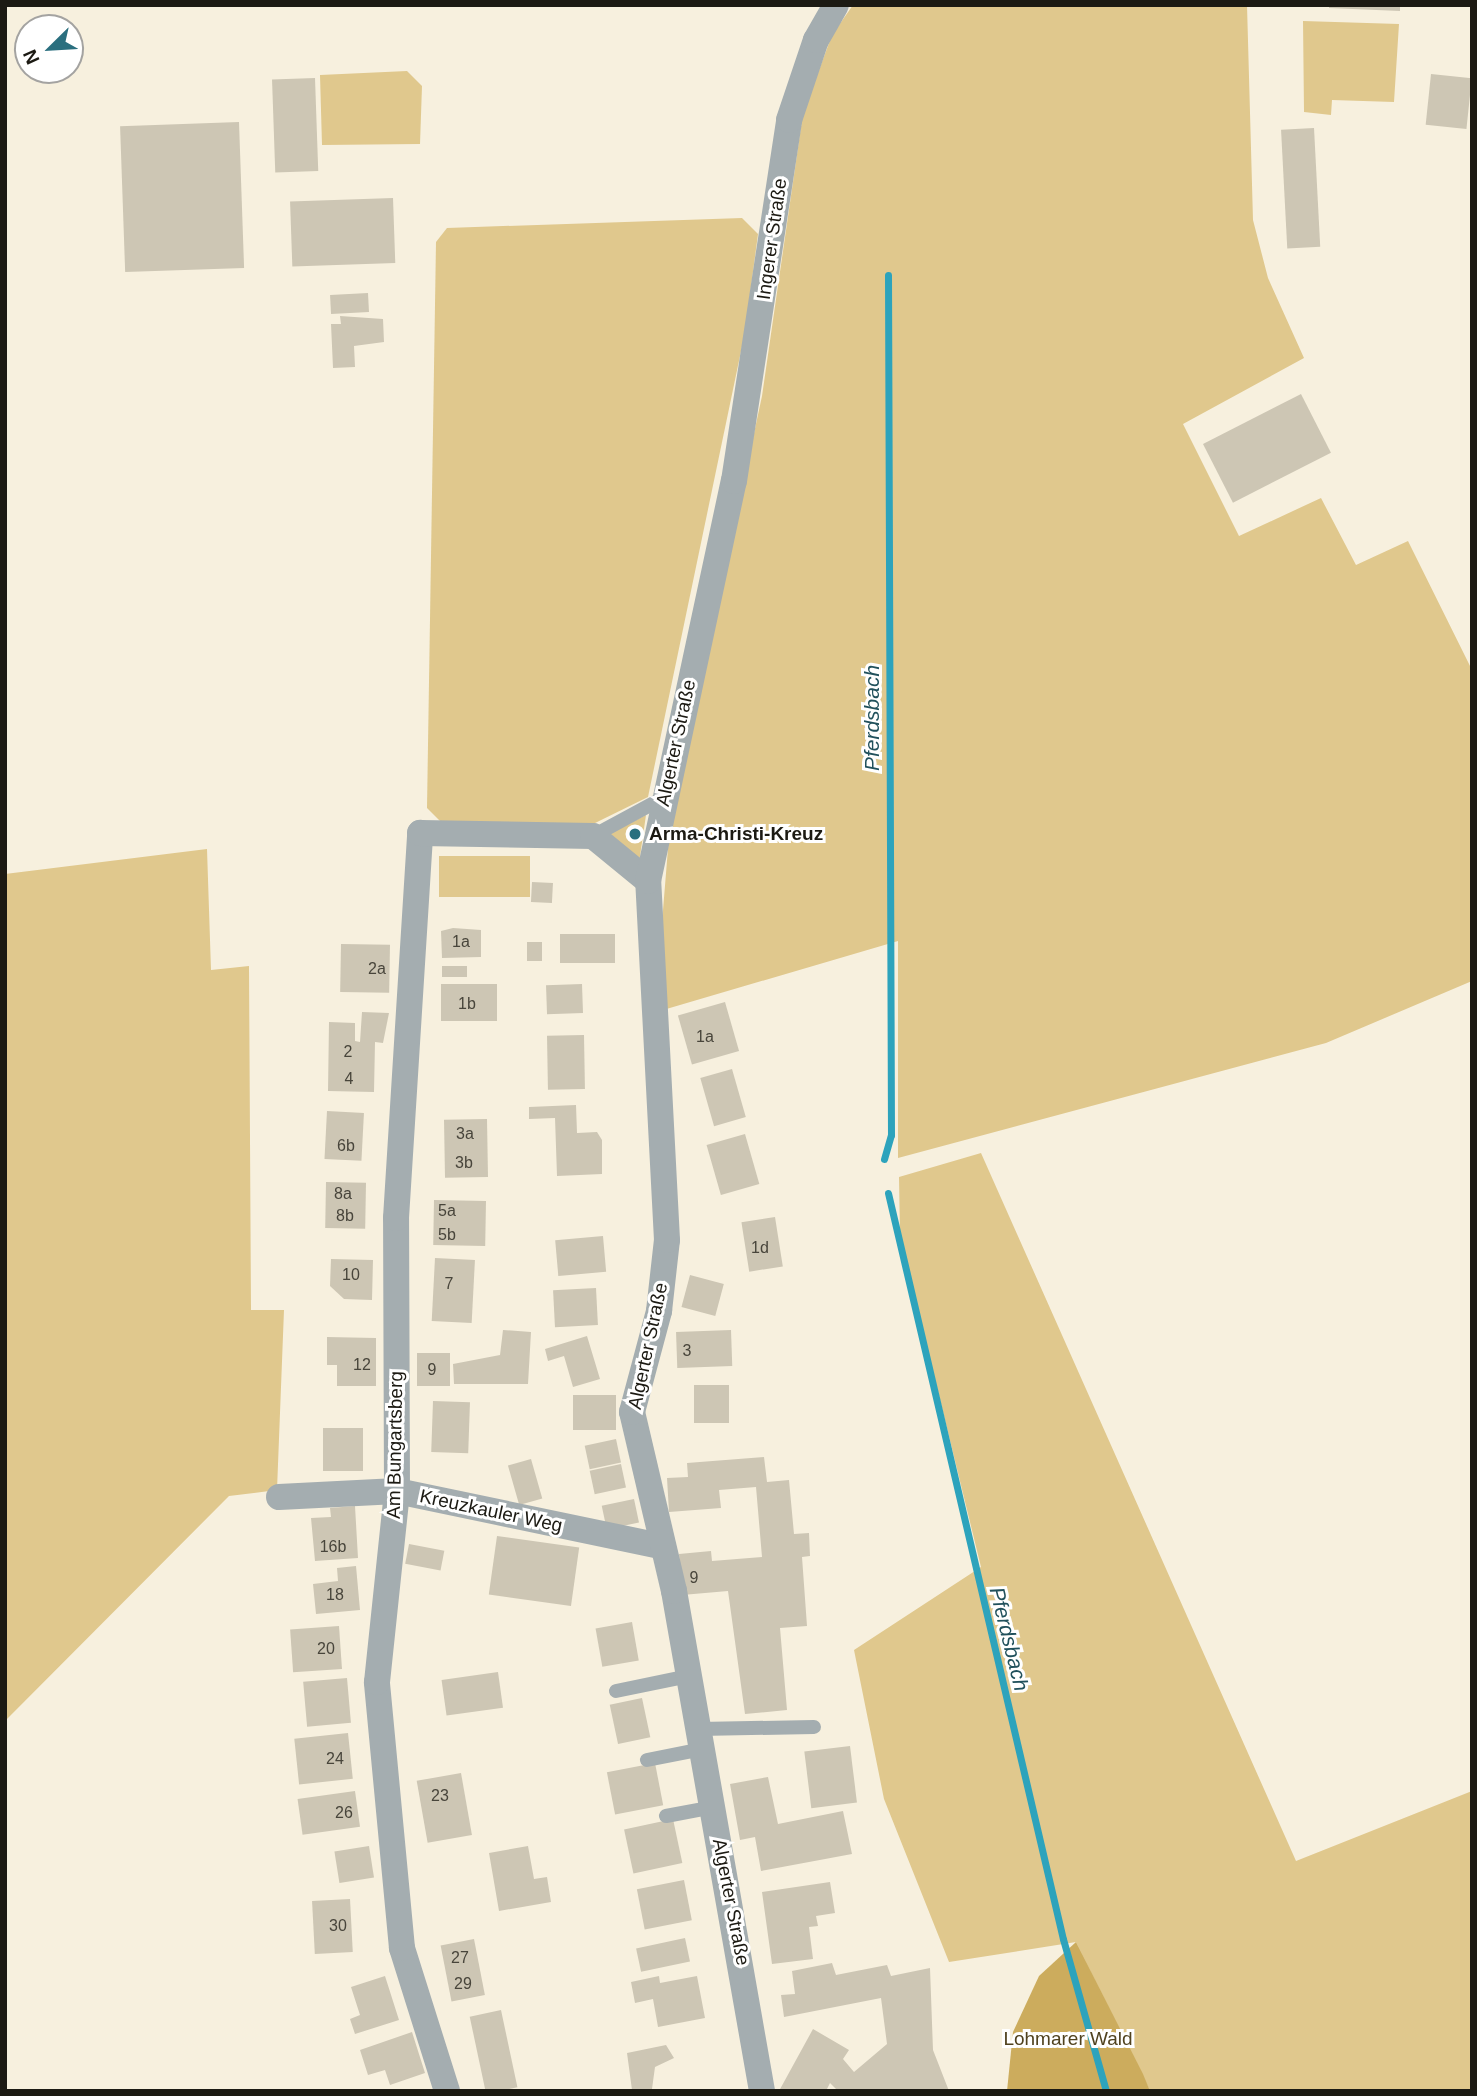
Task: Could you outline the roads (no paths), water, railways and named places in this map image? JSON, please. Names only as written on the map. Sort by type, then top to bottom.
[{"type":"street","name":"Ingerer Straße","points":[[734,481],[789,120],[816,40],[836,5]]},
{"type":"street","name":"Algerter Straße","points":[[734,481],[663,798],[648,881],[667,1240],[659,1311],[632,1412],[689,1675],[760,2088]]},
{"type":"street","name":"Am Bungartsberg","points":[[447,2091],[402,1948],[380,1716],[379,1647],[397,1491],[396,1217],[420,833],[593,836]]},
{"type":"street","points":[[593,836],[648,881]]},
{"type":"street","name":"Kreuzkauler Weg","points":[[279,1497],[397,1491],[661,1546]]},
{"type":"lane","points":[[593,836],[663,798]]},
{"type":"lane","points":[[616,1691],[689,1675]]},
{"type":"lane","points":[[648,1760],[700,1739],[814,1727]]},
{"type":"lane","points":[[666,1816],[713,1807]]},
{"type":"waterway","name":"Pferdsbach","points":[[884,1159],[891,1135],[888,275]]},
{"type":"waterway","name":"Pferdsbach","points":[[888,1193],[1063,1939],[1106,2091]]},
{"type":"place","name":"Arma-Christi-Kreuz","points":[[635,834]]},
{"type":"park label","name":"Lohmarer Wald","points":[[1068,2039]]}]
